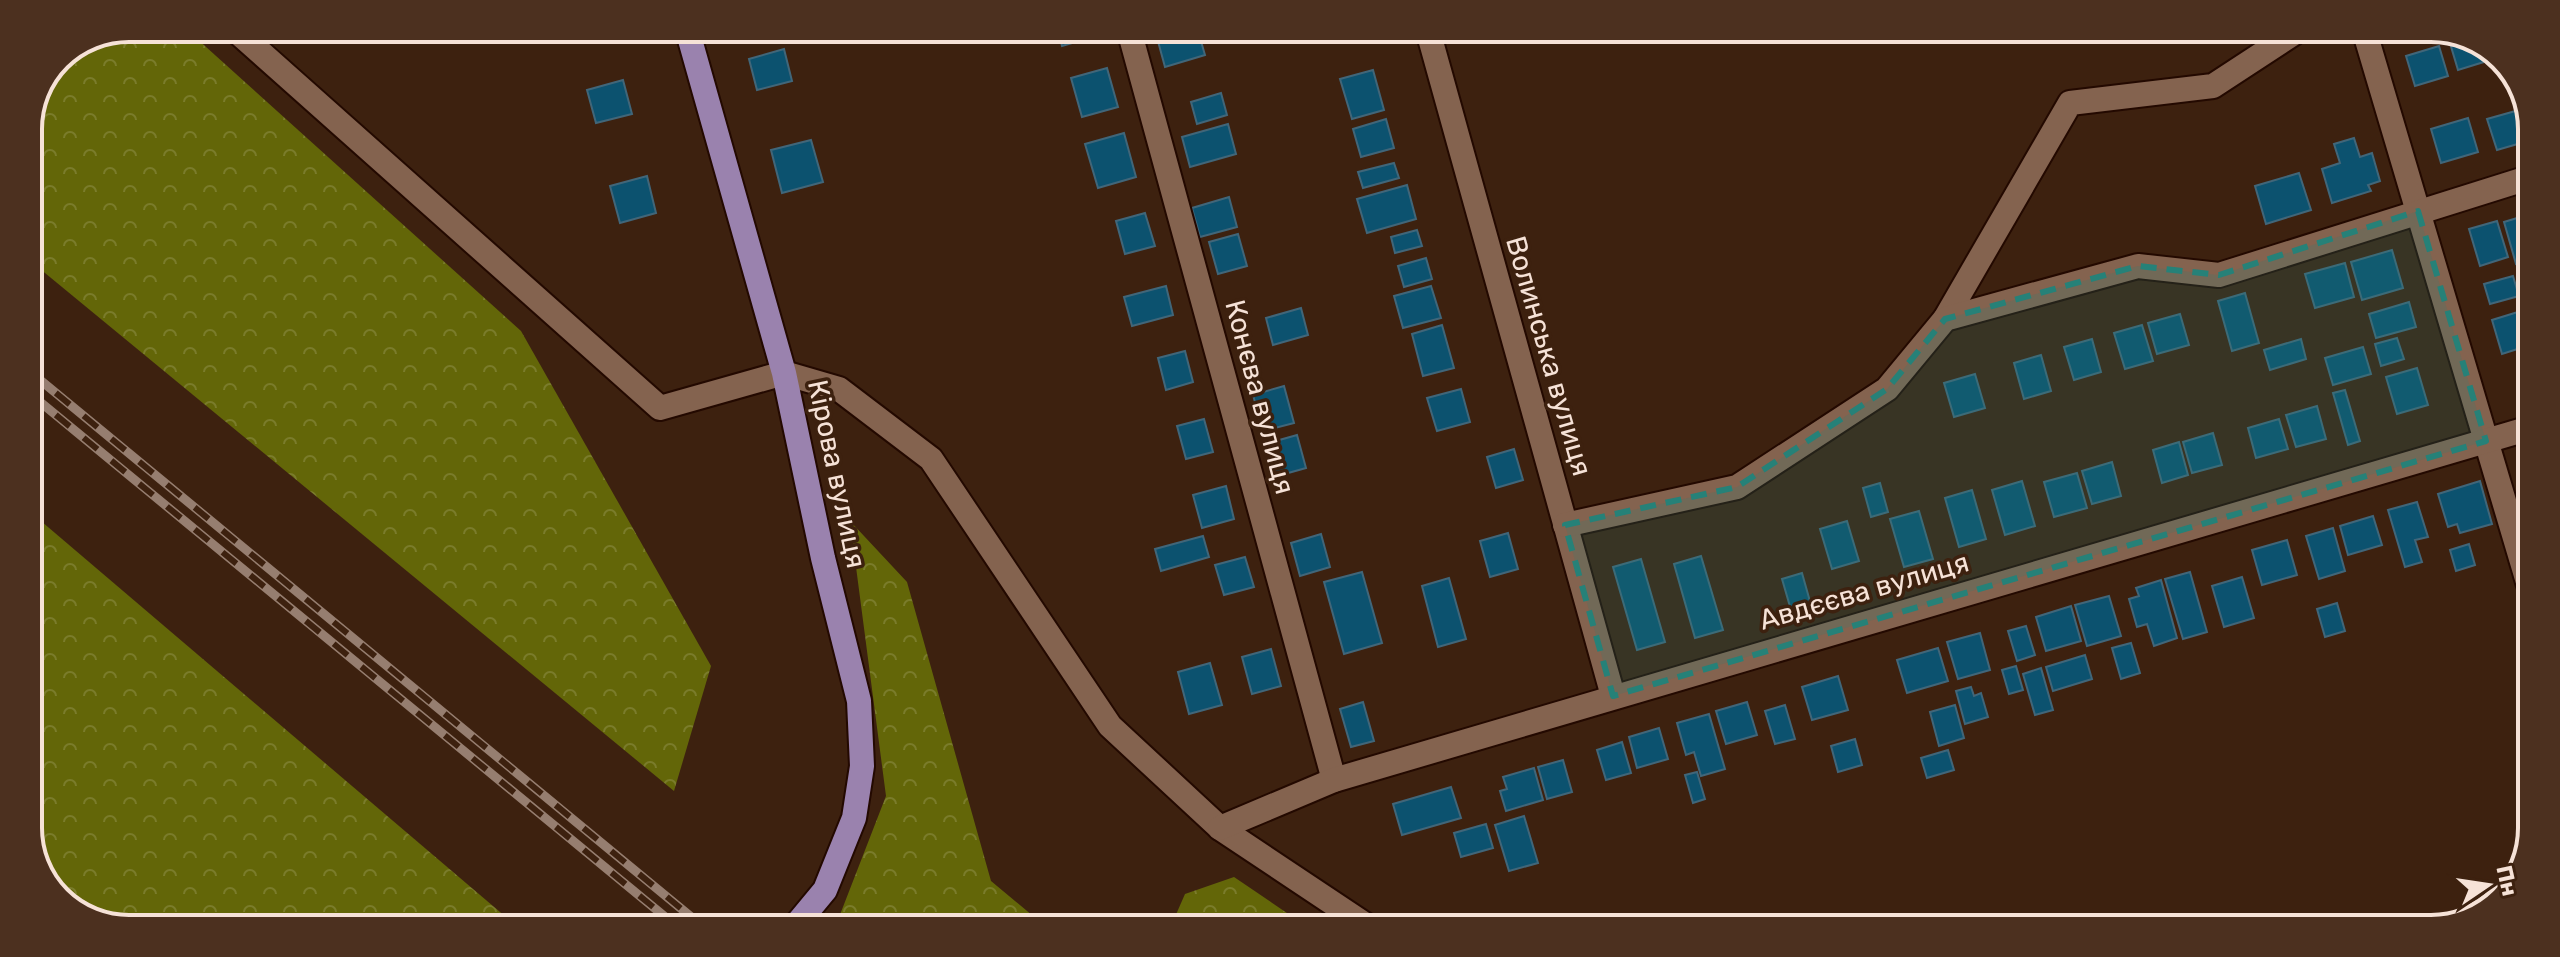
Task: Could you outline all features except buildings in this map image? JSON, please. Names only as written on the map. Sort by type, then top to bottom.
[{"type":"main road","name":"Кірова вулиця","points":[[691,42],[784,373],[823,558],[859,701],[862,766],[854,818],[825,890],[804,915]]},
{"type":"street","points":[[249,42],[660,408],[784,373],[839,389],[931,459],[1110,726],[1220,828],[1350,915]]},
{"type":"street","name":"Конєва вулиця","points":[[1132,42],[1334,780]]},
{"type":"street","name":"Волинська вулиця","points":[[1431,42],[1613,696]]},
{"type":"street","points":[[1565,525],[1737,487],[1887,389],[1945,319],[2070,103],[2213,86],[2280,42]]},
{"type":"street","points":[[2368,42],[2518,548]]},
{"type":"street","points":[[1945,319],[2138,266],[2219,275],[2518,181]]},
{"type":"street","name":"Авдєєва вулиця","points":[[1220,828],[1334,780],[2518,432]]},
{"type":"highlighted area","points":[[2418,211],[2486,441],[1613,696],[1565,525],[1737,487],[1887,389],[1945,319],[2138,266],[2219,275]]},
{"type":"green space","points":[[201,42],[521,331],[711,666],[674,791],[42,271],[44,112],[57,81],[81,57],[112,44]]},
{"type":"green space","points":[[850,521],[907,582],[991,881],[1032,915],[840,915],[886,796]]},
{"type":"green space","points":[[42,522],[503,915],[129,915],[101,910],[76,897],[54,871],[42,833]]},
{"type":"green space","points":[[1234,877],[1290,915],[1176,915],[1185,894]]},
{"type":"railway","points":[[42,382],[689,915]]},
{"type":"railway","points":[[42,404],[663,915]]}]
